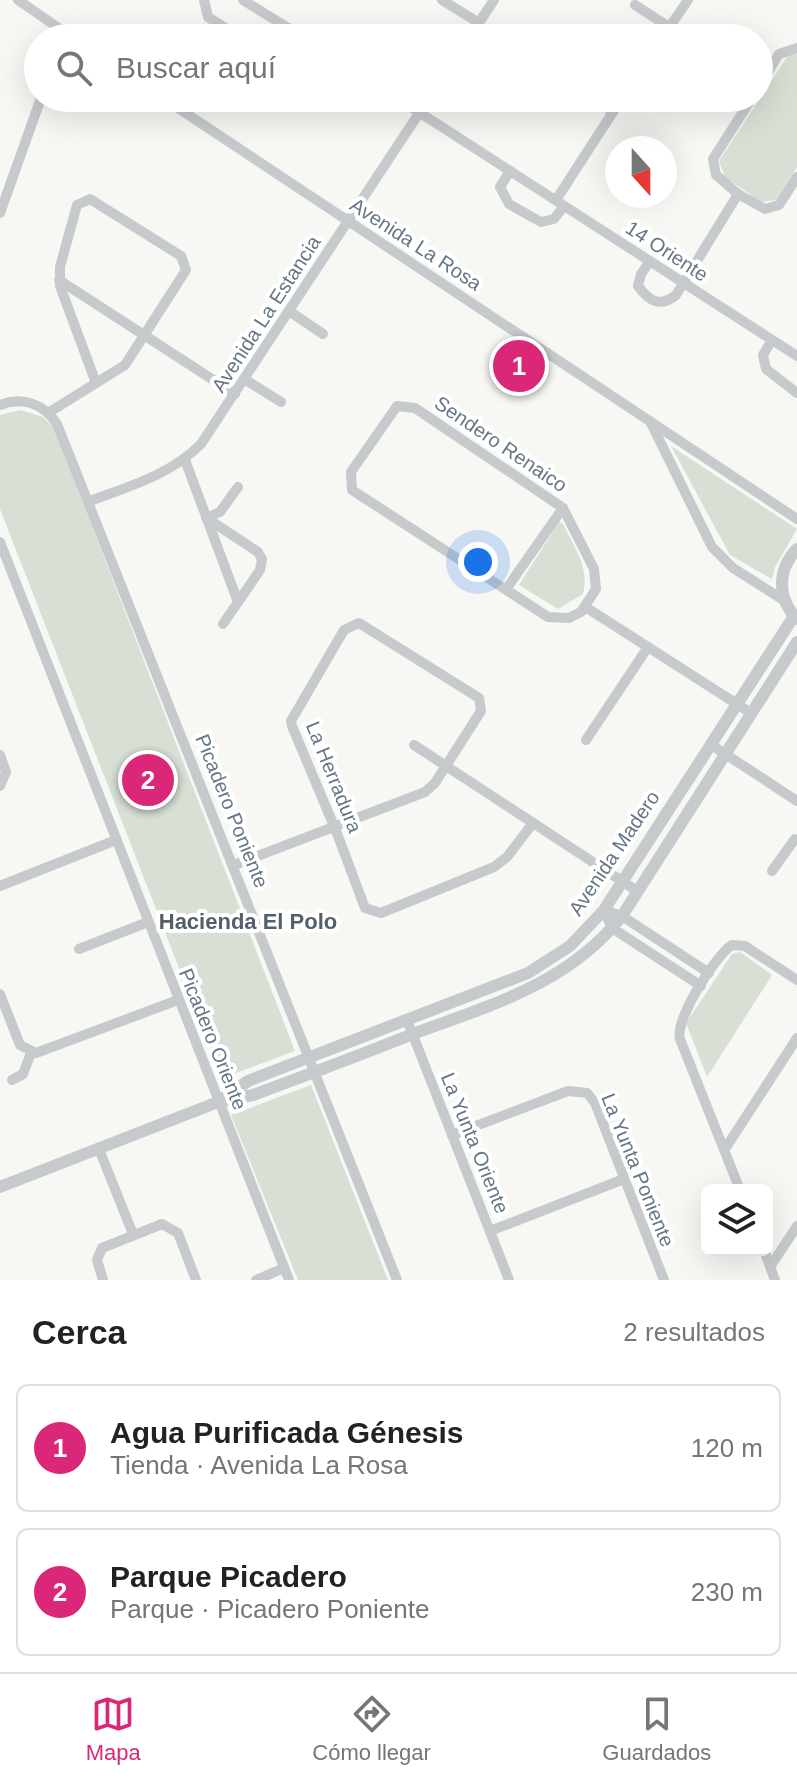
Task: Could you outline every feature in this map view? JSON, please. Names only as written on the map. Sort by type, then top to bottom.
[{"type":"street","points":[[18,0],[50,24]]},
{"type":"street","points":[[204,0],[208,17],[219,24]]},
{"type":"street","points":[[243,0],[282,24]]},
{"type":"street","points":[[442,0],[479,23],[494,0]]},
{"type":"street","points":[[671,24],[688,0]]},
{"type":"street","points":[[635,5],[664,24]]},
{"type":"street","points":[[773,64],[779,54],[797,48]]},
{"type":"street","points":[[0,213],[36,112]]},
{"type":"street","name":"Avenida La Rosa","points":[[184,112],[797,519]]},
{"type":"street","points":[[510,171],[500,187],[509,204],[541,222],[554,219],[560,203],[613,112]]},
{"type":"street","points":[[743,112],[713,159],[716,175],[738,194],[760,207],[771,208],[781,202],[797,177]]},
{"type":"street","name":"Avenida La Estancia","points":[[90,501],[153,477],[185,460],[201,444],[420,113]]},
{"type":"street","name":"14 Oriente","points":[[420,113],[797,356]]},
{"type":"street","points":[[650,261],[641,274],[638,286],[646,297],[658,303],[667,302],[676,295],[738,194]]},
{"type":"street","points":[[1,401],[28,402],[48,413],[125,365],[185,274],[185,263],[178,254],[98,201],[86,199],[77,205],[59,280],[96,383]]},
{"type":"street","points":[[59,280],[235,394]]},
{"type":"street","points":[[289,311],[323,334]]},
{"type":"street","points":[[772,340],[763,362],[771,376],[797,393]]},
{"type":"street","points":[[244,379],[281,402]]},
{"type":"street","name":"Sendero Renaico","points":[[402,405],[415,408],[563,508],[596,575],[596,589],[587,608],[569,618],[555,619],[507,588],[352,490],[351,472],[390,412],[402,405]]},
{"type":"street","name":"Picadero Poniente","points":[[48,413],[57,424],[90,501],[397,1280]]},
{"type":"street","points":[[649,419],[712,547],[733,568],[785,601]]},
{"type":"street","points":[[185,460],[238,602]]},
{"type":"street","points":[[206,518],[220,512],[238,487]]},
{"type":"street","points":[[507,588],[563,508]]},
{"type":"street","points":[[206,518],[258,552],[262,559],[260,570],[223,624]]},
{"type":"street","name":"Picadero Oriente","points":[[0,542],[289,1280]]},
{"type":"street","points":[[795,618],[785,601],[783,573],[797,549]]},
{"type":"street","points":[[587,608],[751,713]]},
{"type":"street","name":"Avenida Madero","points":[[218,1102],[248,1081],[542,965],[576,941],[604,910],[795,618]]},
{"type":"street","name":"La Herradura","points":[[446,765],[481,711],[479,698],[369,626],[359,623],[346,627],[291,721],[365,908],[377,913],[494,867],[507,857],[533,823]]},
{"type":"street","name":"Avenida Madero","points":[[0,1187],[218,1102],[253,1095],[314,1073],[536,987],[580,960],[622,916],[797,642]]},
{"type":"street","points":[[586,740],[648,647]]},
{"type":"street","points":[[710,744],[797,801]]},
{"type":"street","points":[[414,745],[637,891]]},
{"type":"street","points":[[0,755],[6,776],[0,786]]},
{"type":"street","points":[[234,865],[419,796],[435,783],[446,765]]},
{"type":"street","points":[[796,837],[797,854]]},
{"type":"street","points":[[772,871],[796,837]]},
{"type":"street","points":[[0,886],[116,840]]},
{"type":"street","points":[[604,910],[622,916],[709,973]]},
{"type":"street","points":[[604,910],[612,928],[701,986]]},
{"type":"street","points":[[79,949],[148,922]]},
{"type":"street","points":[[738,1184],[678,1034],[680,1020],[728,947],[737,944],[797,980]]},
{"type":"street","points":[[0,994],[20,1045],[31,1053]]},
{"type":"street","points":[[12,1080],[23,1074],[31,1053],[178,1000]]},
{"type":"street","name":"La Yunta Oriente","points":[[407,1020],[509,1280]]},
{"type":"street","points":[[725,1149],[797,1038]]},
{"type":"street","name":"La Yunta Poniente","points":[[452,1135],[568,1091],[583,1091],[593,1099],[664,1280]]},
{"type":"street","points":[[99,1149],[133,1234]]},
{"type":"street","points":[[490,1231],[624,1179]]},
{"type":"street","points":[[103,1280],[97,1260],[106,1245],[158,1225],[176,1230],[196,1280]]},
{"type":"street","points":[[770,1267],[797,1226]]},
{"type":"street","points":[[766,1256],[775,1280]]},
{"type":"street","points":[[256,1280],[284,1268]]},
{"type":"shaded area","points":[[789,54],[797,54],[797,167],[776,200],[761,202],[725,177],[719,161],[751,112],[773,112],[773,78]]},
{"type":"shaded area","points":[[21,410],[43,417],[54,428],[295,1051],[222,1078],[0,509],[0,415]]},
{"type":"shaded area","points":[[671,446],[797,529],[775,567],[772,579],[730,555]]},
{"type":"shaded area","points":[[559,522],[563,524],[580,558],[585,584],[583,594],[558,609],[519,585]]},
{"type":"shaded area","points":[[740,952],[772,975],[707,1077],[686,1023],[732,954]]},
{"type":"shaded area","points":[[311,1085],[388,1280],[298,1280],[231,1115]]},
{"type":"place","name":"Agua Purificada Génesis","points":[[519,366]]},
{"type":"place","name":"Parque Picadero","points":[[148,780]]},
{"type":"district","name":"Hacienda El Polo","points":[[248,921]]}]
